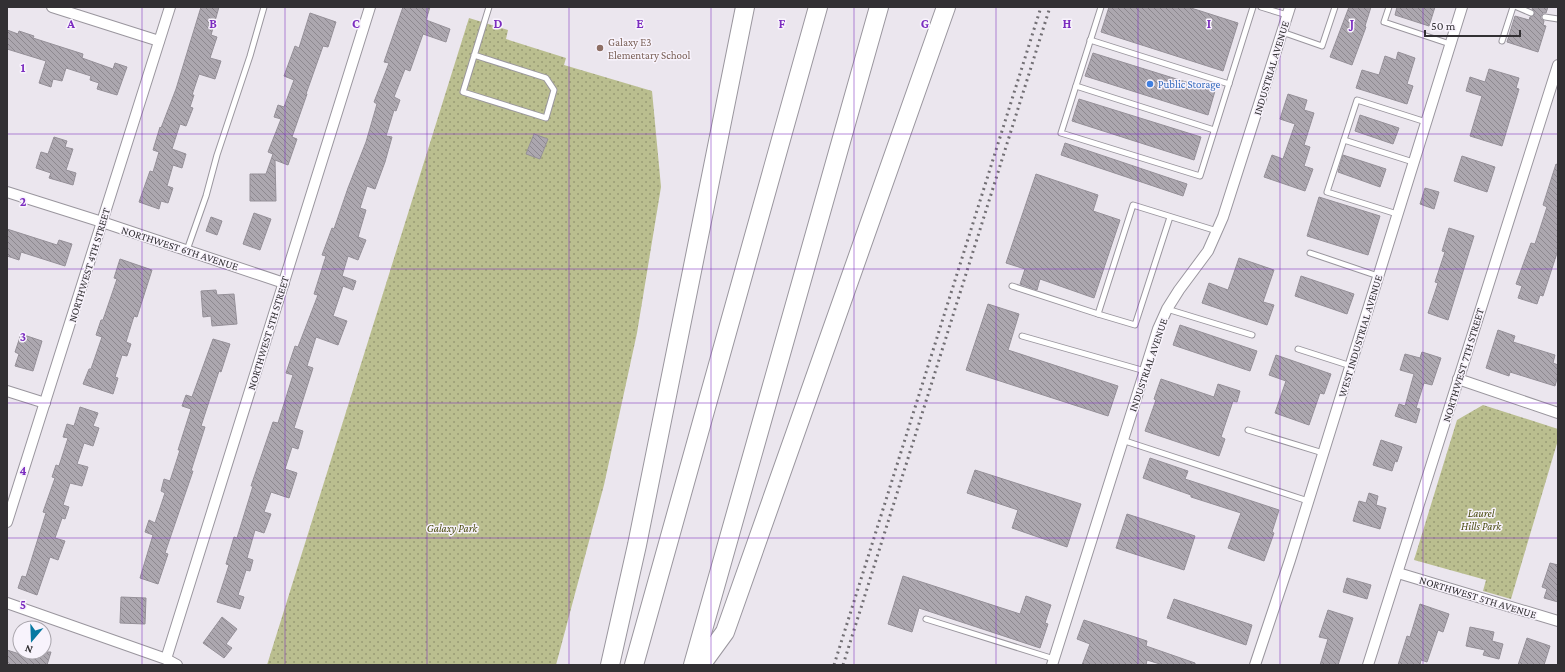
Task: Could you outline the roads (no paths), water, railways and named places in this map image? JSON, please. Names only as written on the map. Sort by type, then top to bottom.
[{"type":"highway","points":[[610,665],[637,545],[745,7]]},
{"type":"highway","points":[[634,665],[818,7]]},
{"type":"highway","points":[[693,665],[878,7]]},
{"type":"highway","points":[[701,665],[725,632],[946,7]]},
{"type":"street","points":[[52,7],[159,41]]},
{"type":"street","name":"NORTHWEST 4TH STREET","points":[[7,522],[46,404],[170,7]]},
{"type":"street","name":"NORTHWEST 5TH STREET","points":[[166,659],[370,7]]},
{"type":"street","name":"WEST INDUSTRIAL AVENUE","points":[[1255,665],[1308,502],[1462,7]]},
{"type":"street","name":"INDUSTRIAL AVENUE","points":[[1053,662],[1158,329],[1167,309],[1208,251],[1223,218],[1288,11]]},
{"type":"street","name":"NORTHWEST 7TH STREET","points":[[1368,665],[1558,65]]},
{"type":"street","name":"NORTHWEST 6TH AVENUE","points":[[7,192],[284,283]]},
{"type":"street","points":[[1458,379],[1558,412]]},
{"type":"street","points":[[7,391],[46,404]]},
{"type":"street","name":"NORTHWEST 5TH AVENUE","points":[[1398,573],[1558,621]]},
{"type":"street","points":[[7,603],[166,659],[177,665]]},
{"type":"lane","points":[[187,250],[206,196],[217,155],[250,56],[264,7]]},
{"type":"lane","points":[[474,55],[546,78],[554,90],[546,118],[463,92],[474,55],[489,7]]},
{"type":"lane","points":[[1101,7],[1061,133],[1200,176],[1253,7]]},
{"type":"lane","points":[[1261,7],[1288,11]]},
{"type":"lane","points":[[1282,32],[1322,46],[1334,7]]},
{"type":"lane","points":[[1389,7],[1384,22],[1450,44]]},
{"type":"lane","points":[[1502,41],[1513,7]]},
{"type":"lane","points":[[1518,7],[1531,13]]},
{"type":"lane","points":[[1545,17],[1558,19]]},
{"type":"lane","points":[[1090,40],[1229,84]]},
{"type":"lane","points":[[1076,86],[1214,130]]},
{"type":"lane","points":[[1397,214],[1327,192],[1357,100],[1426,122]]},
{"type":"lane","points":[[1344,140],[1413,162]]},
{"type":"lane","points":[[1098,314],[1133,205],[1217,232]]},
{"type":"lane","points":[[1012,286],[1136,325],[1170,216]]},
{"type":"lane","points":[[1310,253],[1378,276]]},
{"type":"lane","points":[[1167,309],[1252,335]]},
{"type":"lane","points":[[1022,336],[1144,371]]},
{"type":"lane","points":[[1298,349],[1350,366]]},
{"type":"lane","points":[[1248,430],[1323,453]]},
{"type":"lane","points":[[1122,440],[1308,502]]},
{"type":"lane","points":[[926,619],[1053,662]]},
{"type":"railway","points":[[834,665],[1041,7]]},
{"type":"railway","points":[[843,665],[1050,7]]},
{"type":"place","name":"Galaxy E3 Elementary School","points":[[600,48]]},
{"type":"place","name":"Public Storage","points":[[1150,84]]},
{"type":"park label","name":"Laurel Hills Park","points":[[1481,519]]},
{"type":"park label","name":"Galaxy Park","points":[[452,528]]}]
